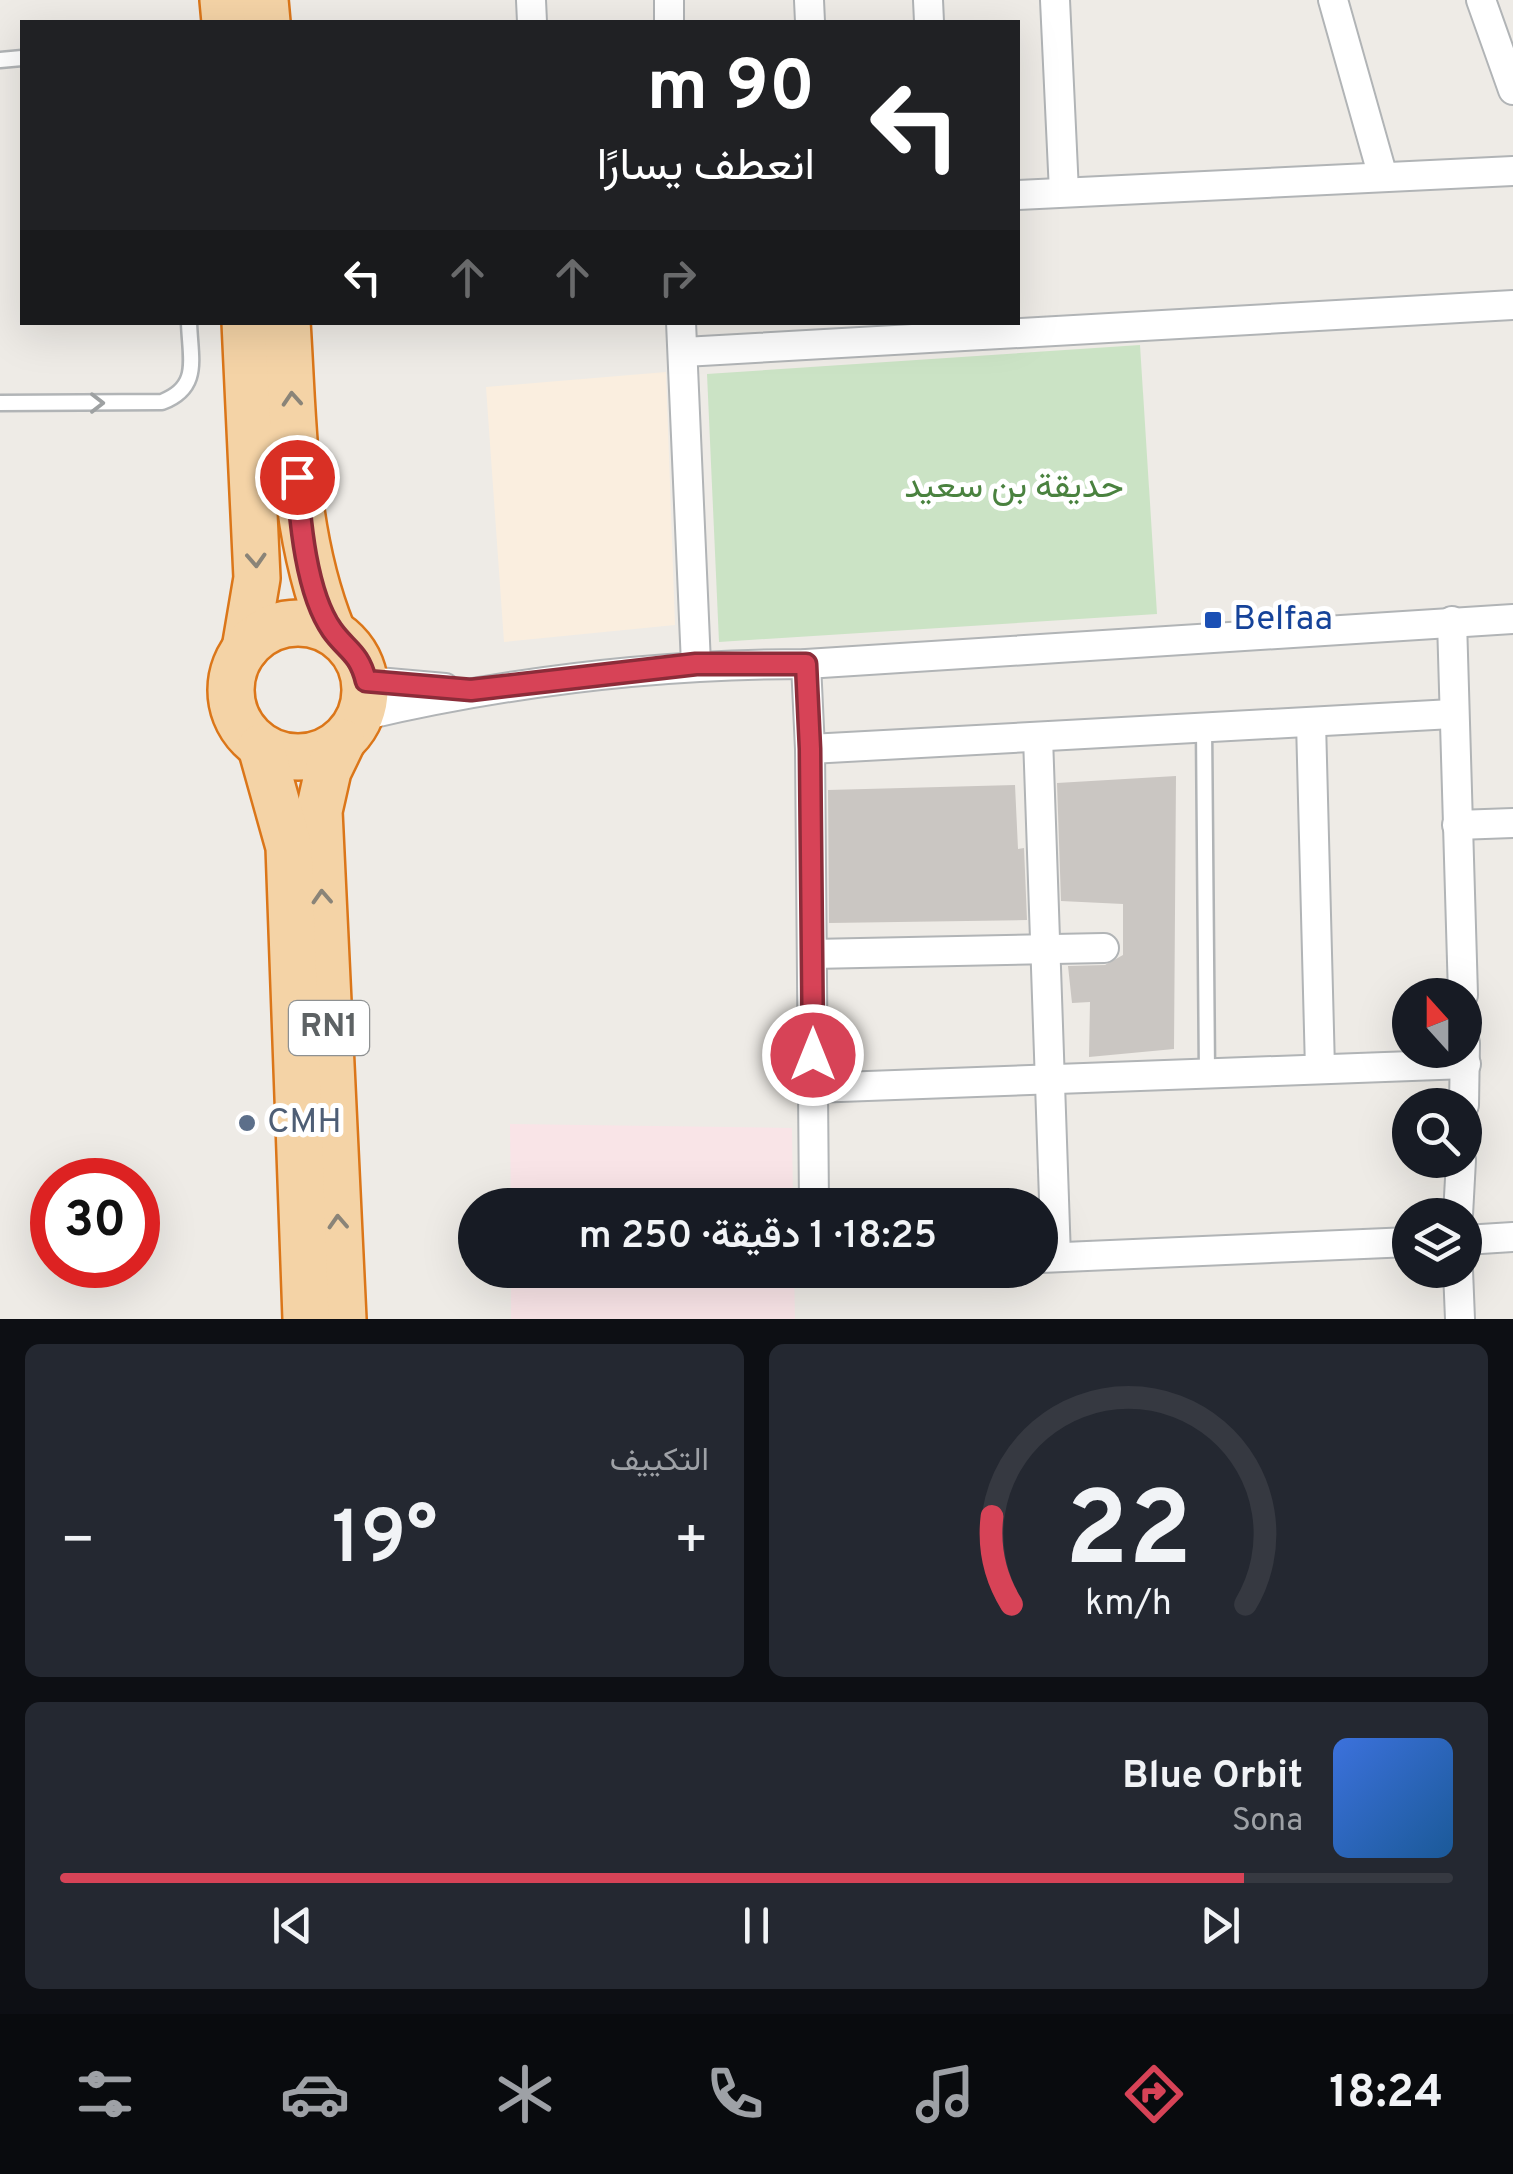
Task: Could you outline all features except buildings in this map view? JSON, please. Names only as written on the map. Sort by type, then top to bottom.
[{"type":"highway","name":"RN1","points":[[245,325],[257,578],[245,649],[233,671],[232,706],[248,736],[261,747],[289,848],[306,1319]]},
{"type":"highway","points":[[287,325],[300,516],[307,559],[332,631]]},
{"type":"highway","points":[[245,649],[260,634],[304,622],[332,631],[355,652],[356,713],[311,756],[277,754],[261,747]]},
{"type":"highway","name":"RN1","points":[[343,1319],[319,828],[328,771],[356,713]]},
{"type":"street","points":[[1055,0],[1064,192]]},
{"type":"street","points":[[1333,0],[1383,177]]},
{"type":"street","points":[[1481,0],[1513,90]]},
{"type":"street","points":[[1020,195],[1513,170]]},
{"type":"street","points":[[684,352],[1513,305]]},
{"type":"street","points":[[682,325],[696,664]]},
{"type":"street","points":[[356,713],[471,690],[696,664],[806,664],[1513,619]]},
{"type":"street","points":[[1452,622],[1462,978]]},
{"type":"street","points":[[806,664],[814,1188]]},
{"type":"street","points":[[810,749],[1452,714]]},
{"type":"street","points":[[1311,722],[1320,1069]]},
{"type":"street","points":[[1038,737],[1048,949],[1049,1188]]},
{"type":"street","points":[[1457,824],[1513,822]]},
{"type":"street","points":[[812,954],[1104,948]]},
{"type":"street","points":[[813,1088],[1320,1069],[1392,1062]]},
{"type":"street","points":[[1482,1239],[1513,1237]]},
{"type":"street","points":[[1058,1258],[1392,1243]]},
{"type":"street","points":[[1459,1288],[1460,1319]]},
{"type":"lane","points":[[0,403],[162,402],[181,395],[190,382],[189,325]]},
{"type":"lane","points":[[1204,728],[1207,1073]]},
{"type":"shaded area","points":[[666,372],[675,625],[504,642],[486,387]]},
{"type":"shaded area","points":[[510,1124],[792,1128],[793,1188],[511,1188]]},
{"type":"shaded area","points":[[511,1288],[794,1288],[795,1319],[511,1319]]},
{"type":"green space","name":"حديقة بن سعيد","points":[[1140,345],[1157,614],[719,642],[707,374]]},
{"type":"place","name":"Belfaa","points":[[1213,620]]},
{"type":"place","name":"CMH","points":[[247,1123]]},
{"type":"route","points":[[297,477],[307,559],[319,598],[332,631],[355,652],[366,681],[471,690],[696,664],[806,664],[813,1055]]}]
